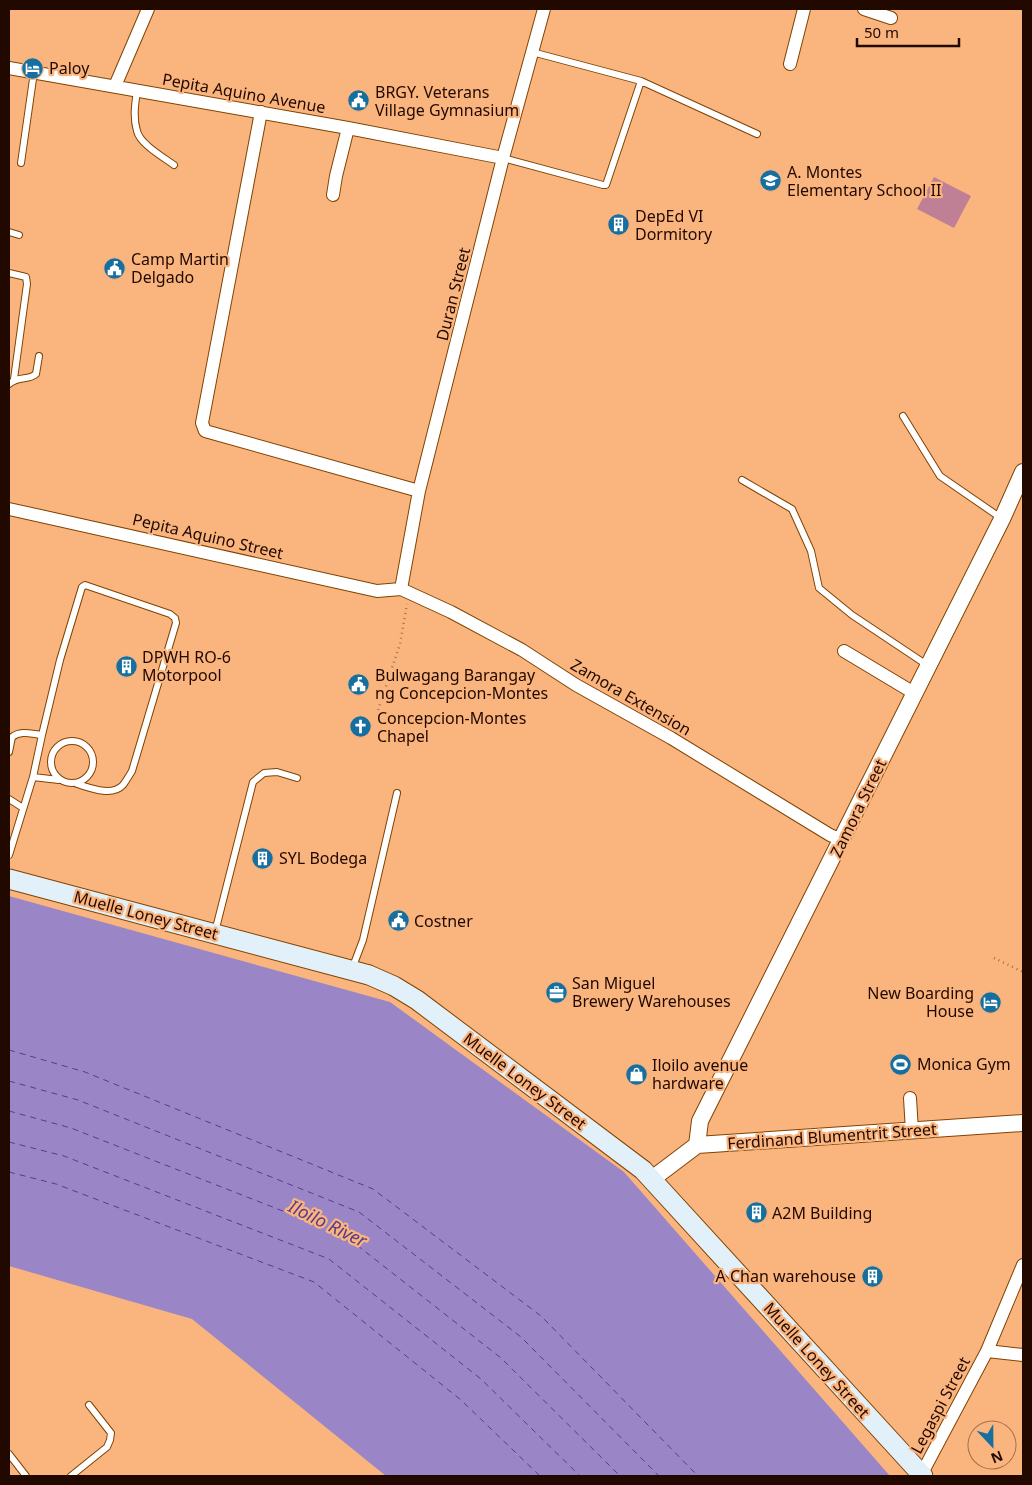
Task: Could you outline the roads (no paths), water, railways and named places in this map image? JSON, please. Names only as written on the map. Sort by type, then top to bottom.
[{"type":"main road","name":"Muelle Loney Street","points":[[9,878],[369,975],[394,986],[417,1000],[643,1170],[922,1476]]},
{"type":"street","points":[[115,86],[148,9]]},
{"type":"street","points":[[790,64],[804,9]]},
{"type":"street","points":[[864,9],[891,18]]},
{"type":"street","name":"Duran Street","points":[[405,591],[420,491],[532,52],[540,10]]},
{"type":"street","name":"Pepita Aquino Avenue","points":[[9,68],[261,112],[504,158]]},
{"type":"street","points":[[261,112],[202,427],[205,431],[420,491]]},
{"type":"street","points":[[334,195],[336,176],[348,128]]},
{"type":"street","name":"Zamora Street","points":[[697,1145],[700,1121],[1002,519],[1023,472]]},
{"type":"street","name":"Pepita Aquino Street","points":[[9,508],[378,590],[405,591]]},
{"type":"street","name":"Zamora Extension","points":[[405,591],[451,612],[522,650],[576,686],[671,738],[830,835],[842,840]]},
{"type":"street","points":[[844,651],[914,693]]},
{"type":"street","points":[[910,1098],[912,1130]]},
{"type":"street","name":"Ferdinand Blumentrit Street","points":[[697,1145],[1023,1124]]},
{"type":"street","points":[[652,1180],[697,1145]]},
{"type":"street","name":"Legaspi Street","points":[[922,1476],[987,1351],[1023,1265]]},
{"type":"street","name":"Legaspi Street","points":[[987,1351],[1023,1355]]},
{"type":"lane","points":[[532,52],[641,81],[757,134]]},
{"type":"lane","points":[[22,163],[34,72]]},
{"type":"lane","points":[[504,158],[606,185],[641,81]]},
{"type":"lane","points":[[136,91],[135,111],[139,135],[151,148],[174,165]]},
{"type":"lane","points":[[9,232],[19,236]]},
{"type":"lane","points":[[9,273],[26,276],[27,284],[14,379],[9,384]]},
{"type":"lane","points":[[14,379],[33,377],[36,374],[39,356]]},
{"type":"lane","points":[[903,416],[940,476],[1002,519]]},
{"type":"lane","points":[[742,480],[792,509],[811,551],[819,588],[852,615],[928,665]]},
{"type":"lane","points":[[9,855],[33,777],[60,660],[82,587],[85,585],[89,586],[170,614],[175,618],[176,624],[132,771],[122,786],[112,791],[95,790],[59,780],[33,777]]},
{"type":"lane","points":[[9,752],[12,737],[16,734],[42,735]]},
{"type":"lane","points":[[59,780],[51,764],[54,752],[57,747],[68,741],[80,742],[90,749],[94,760],[88,777],[77,784]]},
{"type":"lane","points":[[215,933],[252,782],[264,774],[277,772],[297,778]]},
{"type":"lane","points":[[351,970],[363,940],[396,793]]},
{"type":"lane","points":[[9,799],[23,808]]},
{"type":"lane","points":[[71,1476],[107,1447],[110,1440],[111,1433],[89,1405]]},
{"type":"lane","points":[[9,1454],[26,1476]]},
{"type":"water","name":"Iloilo River","points":[[9,896],[390,1002],[624,1172],[890,1476],[386,1476],[192,1319],[9,1266]]},
{"type":"place","name":"Paloy","points":[[33,68]]},
{"type":"place","name":"BRGY. Veterans Village Gymnasium","points":[[359,101]]},
{"type":"place","name":"A. Montes Elementary School II","points":[[771,181]]},
{"type":"place","name":"DepEd VI Dormitory","points":[[619,225]]},
{"type":"place","name":"Camp Martin Delgado","points":[[115,268]]},
{"type":"place","name":"DPWH RO-6 Motorpool","points":[[126,666]]},
{"type":"place","name":"Bulwagang Barangay ng Concepcion-Montes","points":[[359,684]]},
{"type":"place","name":"Concepcion-Montes Chapel","points":[[361,727]]},
{"type":"place","name":"SYL Bodega","points":[[263,858]]},
{"type":"place","name":"Costner","points":[[398,921]]},
{"type":"place","name":"San Miguel Brewery Warehouses","points":[[556,992]]},
{"type":"place","name":"New Boarding House","points":[[990,1002]]},
{"type":"place","name":"Monica Gym","points":[[901,1064]]},
{"type":"place","name":"Iloilo avenue hardware","points":[[636,1074]]},
{"type":"place","name":"A2M Building","points":[[756,1213]]},
{"type":"place","name":"A Chan warehouse","points":[[872,1276]]}]
